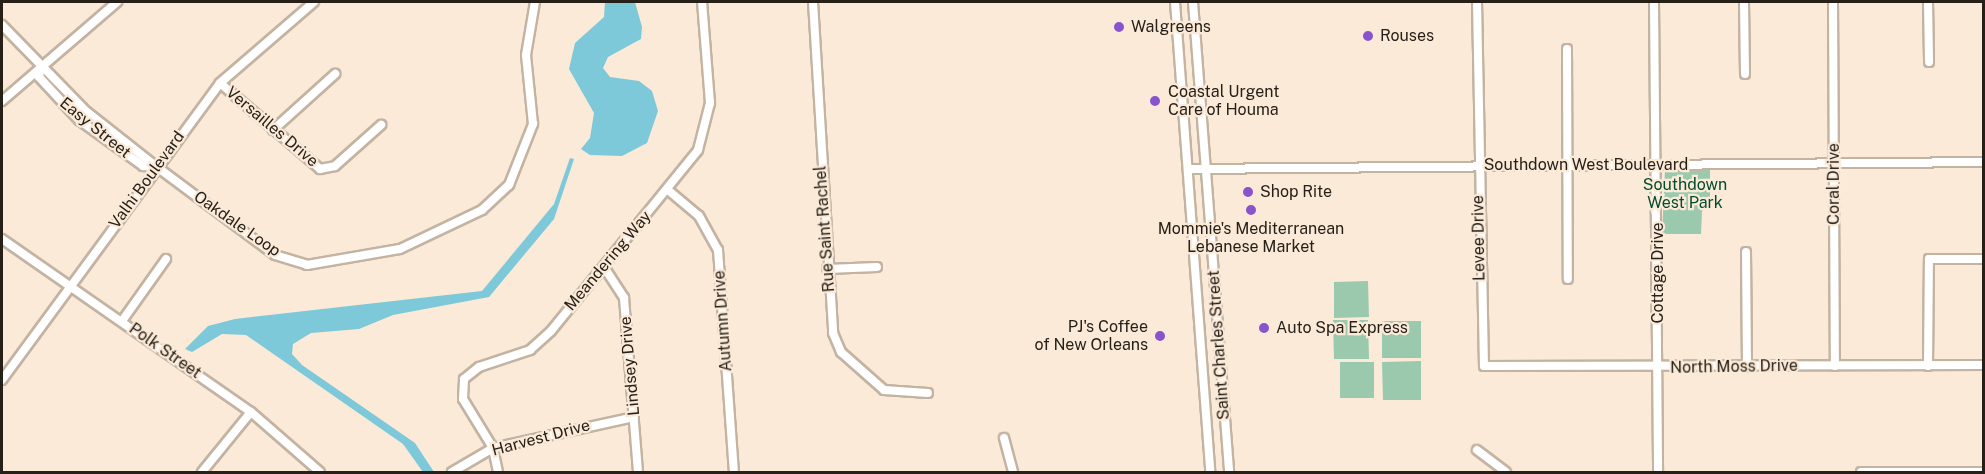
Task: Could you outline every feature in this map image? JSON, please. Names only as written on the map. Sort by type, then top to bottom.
[{"type":"street","points":[[2,101],[117,2]]},
{"type":"street","name":"Valhi Boulevard","points":[[2,380],[220,83],[314,2]]},
{"type":"street","name":"Oakdale Loop","points":[[157,167],[292,261],[327,264],[413,244],[482,210],[518,170],[534,107],[526,55],[535,2]]},
{"type":"street","name":"Meandering Way","points":[[498,472],[493,448],[463,399],[464,379],[479,367],[530,350],[604,267],[698,150],[708,125],[702,2]]},
{"type":"street","name":"Rue Saint Rachel","points":[[813,2],[827,269],[833,333],[841,352],[884,390],[928,393]]},
{"type":"street","name":"Saint Charles Street","points":[[1175,2],[1210,472]]},
{"type":"street","name":"Saint Charles Street","points":[[1192,2],[1229,472]]},
{"type":"street","name":"Levee Drive","points":[[1477,2],[1484,366]]},
{"type":"street","name":"Cottage Drive","points":[[1654,2],[1658,164],[1659,472]]},
{"type":"street","points":[[1744,2],[1744,74]]},
{"type":"street","name":"Coral Drive","points":[[1833,2],[1835,366]]},
{"type":"street","points":[[1928,2],[1929,62]]},
{"type":"street","name":"Easy Street","points":[[2,25],[41,67],[51,70],[94,117],[157,167]]},
{"type":"street","points":[[1567,49],[1568,279]]},
{"type":"street","name":"Easy Street","points":[[41,67],[39,77],[87,126],[143,166],[157,167]]},
{"type":"street","points":[[273,130],[335,74]]},
{"type":"street","name":"Versailles Drive","points":[[220,83],[313,165],[328,169],[381,125]]},
{"type":"street","points":[[87,126],[94,117]]},
{"type":"street","name":"Southdown West Boulevard","points":[[1188,169],[1983,162]]},
{"type":"street","name":"Autumn Drive","points":[[668,189],[699,216],[717,250],[734,472]]},
{"type":"street","name":"Polk Street","points":[[2,239],[71,284],[251,412],[320,472]]},
{"type":"street","points":[[1746,252],[1747,367]]},
{"type":"street","points":[[122,321],[166,259]]},
{"type":"street","points":[[1928,366],[1929,259],[1983,259]]},
{"type":"street","name":"Lindsey Drive","points":[[604,267],[624,298],[638,472]]},
{"type":"street","points":[[827,269],[877,267]]},
{"type":"street","name":"North Moss Drive","points":[[1484,366],[1659,368],[1983,365]]},
{"type":"street","points":[[202,472],[251,412]]},
{"type":"street","name":"Harvest Drive","points":[[452,472],[493,448],[634,417]]},
{"type":"street","points":[[1004,438],[1013,472]]},
{"type":"street","points":[[1477,450],[1506,472]]},
{"type":"street","points":[[1861,472],[1983,472]]},
{"type":"green space","name":"Southdown West Park","points":[[1710,169],[1710,205],[1702,211],[1701,234],[1662,234],[1665,170]]},
{"type":"green space","points":[[1368,281],[1369,317],[1334,318],[1334,282]]},
{"type":"green space","points":[[1333,320],[1368,320],[1369,359],[1334,359]]},
{"type":"green space","points":[[1382,321],[1421,321],[1421,358],[1382,358]]},
{"type":"green space","points":[[1421,361],[1421,400],[1383,400],[1382,362]]},
{"type":"green space","points":[[1340,362],[1374,362],[1374,398],[1340,398]]},
{"type":"water","points":[[605,2],[635,2],[642,27],[641,39],[608,57],[603,68],[610,77],[639,81],[652,91],[658,111],[647,143],[622,156],[590,155],[581,149],[590,138],[594,113],[569,69],[575,43],[604,17]]},
{"type":"water","points":[[570,158],[574,159],[554,219],[489,297],[393,315],[359,329],[311,333],[293,344],[292,354],[302,365],[415,443],[434,472],[423,472],[403,444],[246,335],[222,334],[192,352],[185,349],[208,326],[235,319],[482,291],[554,204]]},
{"type":"place","name":"Walgreens","points":[[1119,27]]},
{"type":"place","name":"Rouses","points":[[1368,36]]},
{"type":"place","name":"Coastal Urgent Care of Houma","points":[[1155,101]]},
{"type":"place","name":"Shop Rite","points":[[1248,192]]},
{"type":"place","name":"Mommie's Mediterranean Lebanese Market","points":[[1251,210]]},
{"type":"place","name":"Auto Spa Express","points":[[1264,328]]},
{"type":"place","name":"PJ's Coffee of New Orleans","points":[[1160,336]]}]
